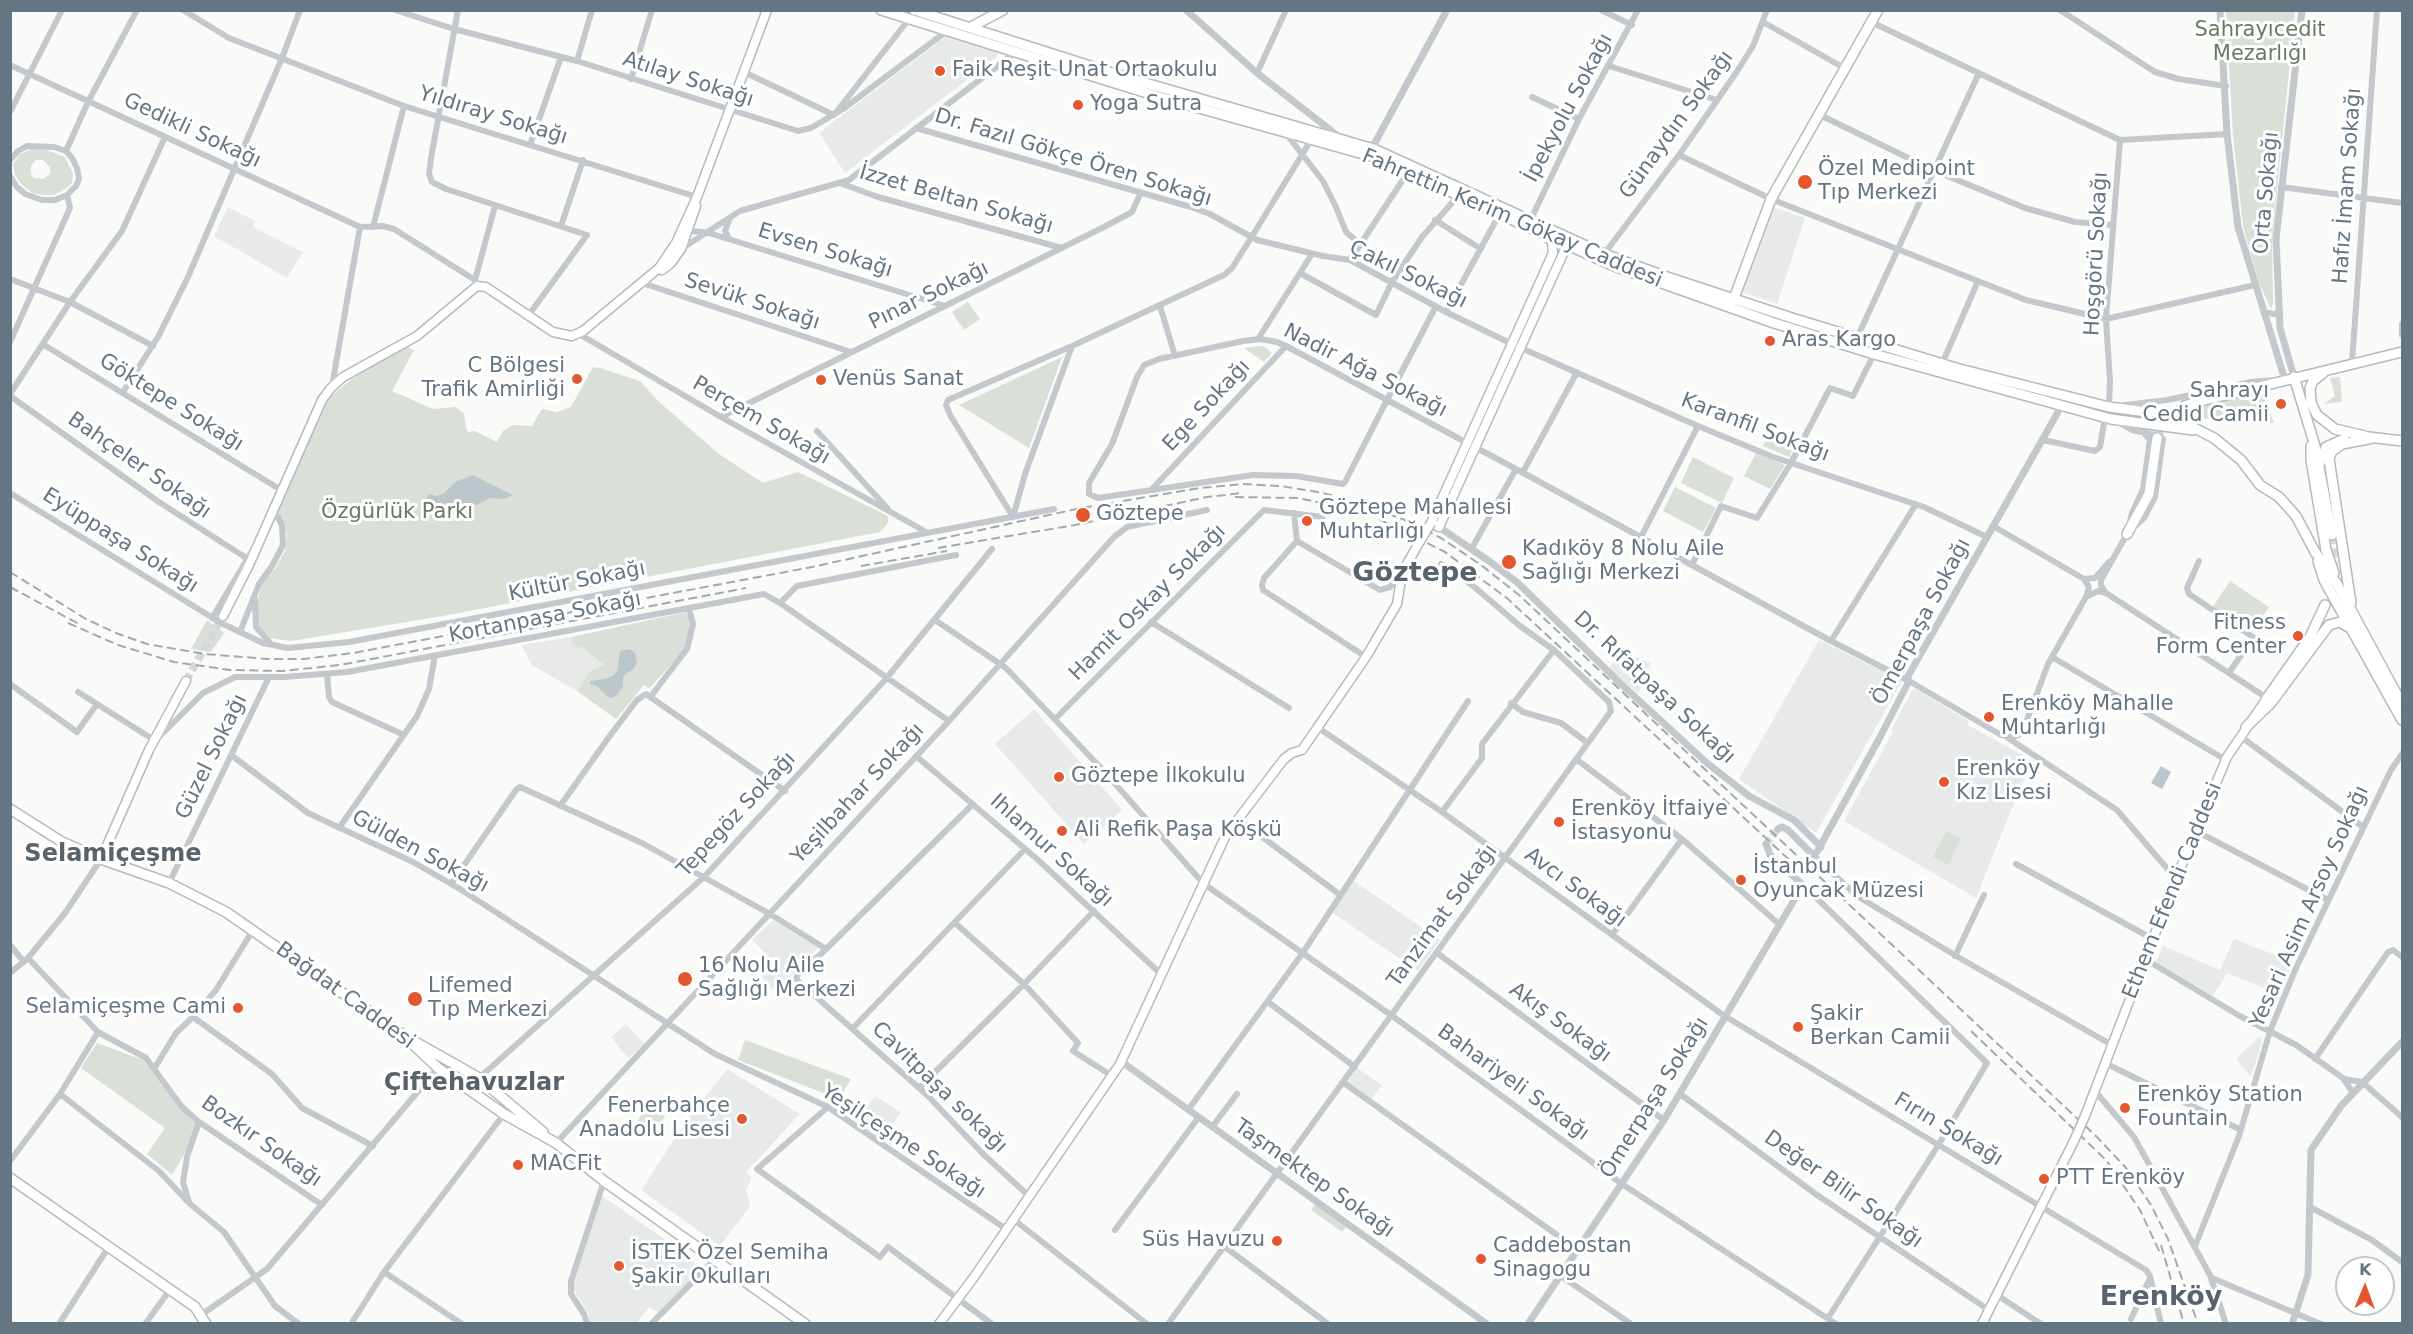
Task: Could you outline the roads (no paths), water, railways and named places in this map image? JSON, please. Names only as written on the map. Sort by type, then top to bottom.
[{"type":"main road","points":[[653,274],[667,257],[697,197],[767,10]]},
{"type":"main road","name":"Fahrettin Kerim Gökay Caddesi","points":[[881,10],[971,27],[1122,76],[1371,148],[1604,254],[1656,274],[1857,338],[1942,364],[2109,407],[2169,415],[2214,438],[2241,460],[2260,485],[2279,497],[2290,510],[2337,584]]},
{"type":"main road","points":[[971,27],[1003,10]]},
{"type":"main road","points":[[994,45],[986,32],[990,22],[1003,10]]},
{"type":"main road","points":[[1713,301],[1730,302],[1735,298],[1772,199],[1878,10]]},
{"type":"main road","name":"Fahrettin Kerim Gökay Caddesi","points":[[911,15],[947,31],[1137,91],[1378,159],[1626,271],[1874,354],[2105,417],[2195,430],[2214,438]]},
{"type":"main road","points":[[223,616],[322,400],[332,386],[349,372],[417,336],[477,283],[557,334],[568,336],[579,334],[653,274],[668,265],[681,249],[689,230],[697,197]]},
{"type":"main road","points":[[1472,445],[1512,344],[1554,252],[1552,242],[1546,236]]},
{"type":"main road","points":[[939,1323],[1122,1062],[1227,834],[1284,759],[1302,750],[1366,657],[1397,604],[1402,573],[1416,548],[1435,525],[1521,348],[1567,245],[1562,236]]},
{"type":"main road","points":[[2182,407],[2190,403],[2403,352]]},
{"type":"main road","points":[[2334,368],[2315,378],[2311,384],[2310,397],[2315,413],[2325,423],[2338,430],[2373,438]]},
{"type":"main road","points":[[2289,379],[2311,434],[2320,468],[2332,535]]},
{"type":"main road","points":[[2311,434],[2311,457],[2320,516],[2326,550],[2337,584],[2403,704]]},
{"type":"main road","points":[[2127,534],[2150,494],[2157,438]]},
{"type":"main road","points":[[2320,468],[2323,451],[2329,444],[2350,438],[2403,441]]},
{"type":"main road","points":[[2355,616],[2345,572],[2329,458],[2333,450],[2342,444],[2373,438]]},
{"type":"main road","name":"Fahrettin Kerim Gökay Caddesi","points":[[2315,552],[2324,580],[2403,720]]},
{"type":"main road","points":[[2324,580],[2330,585],[2337,584],[2343,579],[2345,572]]},
{"type":"main road","points":[[2266,698],[2313,633],[2325,605]]},
{"type":"main road","points":[[2246,727],[2275,699],[2329,625],[2340,622],[2354,632]]},
{"type":"main road","points":[[101,859],[153,742],[186,681]]},
{"type":"main road","name":"Ethem Efendi Caddesi","points":[[2042,1206],[2085,1116],[2176,879],[2226,760],[2266,698]]},
{"type":"main road","name":"Bağdat Caddesi","points":[[10,809],[62,842],[101,859],[169,883],[197,896],[252,930],[403,1035],[438,1068],[504,1114],[556,1143],[604,1181],[805,1323]]},
{"type":"main road","points":[[403,1035],[479,1078],[556,1143]]},
{"type":"main road","points":[[10,1178],[195,1307],[203,1319]]},
{"type":"main road","points":[[1982,1323],[2042,1206]]},
{"type":"street","points":[[10,112],[62,10]]},
{"type":"street","points":[[66,151],[88,102],[137,10]]},
{"type":"street","name":"Yıldıray Sokağı","points":[[183,10],[229,38],[404,106],[697,197]]},
{"type":"street","points":[[123,393],[153,346],[188,277],[236,169],[300,10]]},
{"type":"street","name":"Atılay Sokağı","points":[[395,10],[454,29],[577,61],[798,131],[807,130],[834,115],[947,31]]},
{"type":"street","points":[[458,10],[429,174],[432,182],[495,206],[587,235],[528,316]]},
{"type":"street","points":[[577,61],[592,10]]},
{"type":"street","points":[[631,79],[652,10]]},
{"type":"street","points":[[1186,10],[1257,73],[1344,140]]},
{"type":"street","points":[[1257,73],[1286,10]]},
{"type":"street","points":[[1378,159],[1371,153],[1371,148],[1447,10]]},
{"type":"street","points":[[1601,10],[1632,25]]},
{"type":"street","name":"İpekyolu Sokağı","points":[[1530,221],[1579,119],[1632,25],[1638,10]]},
{"type":"street","name":"Günaydın Sokağı","points":[[1604,254],[1679,155],[1717,100],[1753,46],[1767,10]]},
{"type":"street","points":[[2060,10],[2155,72],[2179,79],[2226,86]]},
{"type":"street","points":[[2109,407],[2167,400],[2252,382],[2289,379],[2264,312],[2238,227],[2228,134],[2220,10]]},
{"type":"street","name":"Orta Sokağı","points":[[2289,379],[2282,341],[2276,239],[2302,10]]},
{"type":"street","name":"Hafız İmam Sokağı","points":[[2352,363],[2377,10]]},
{"type":"street","points":[[744,72],[834,115],[911,15]]},
{"type":"street","points":[[1763,22],[1846,69]]},
{"type":"street","points":[[1871,22],[2120,140],[2228,134]]},
{"type":"street","points":[[681,249],[709,233],[733,215],[752,207],[851,178],[1016,52]]},
{"type":"street","points":[[530,145],[561,57]]},
{"type":"street","name":"Gedikli Sokağı","points":[[10,65],[360,227]]},
{"type":"street","points":[[1609,66],[1717,100]]},
{"type":"street","points":[[1857,338],[1979,73]]},
{"type":"street","points":[[1532,97],[1579,119]]},
{"type":"street","points":[[373,227],[404,106]]},
{"type":"street","points":[[1820,115],[1933,170],[2025,208],[2075,222],[2113,225]]},
{"type":"street","name":"Dr. Fazıl Gökçe Ören Sokağı","points":[[916,129],[1201,210],[1251,238]]},
{"type":"street","points":[[1281,132],[1290,137],[1323,181],[1346,232],[1361,245]]},
{"type":"street","points":[[10,395],[70,302],[122,231],[165,137]]},
{"type":"street","points":[[1013,517],[950,415],[947,403],[952,397],[1072,346],[1224,275],[1232,268],[1311,140]]},
{"type":"street","name":"Hoşgörü Sokağı","points":[[2109,407],[2110,382],[2106,319],[2120,140]]},
{"type":"street","points":[[10,160],[22,148],[32,145],[49,146],[66,151],[75,163],[79,179],[67,195],[49,201],[36,199],[21,191],[10,176]]},
{"type":"street","points":[[1679,155],[1772,199],[2026,300],[2106,319],[2255,285]]},
{"type":"street","points":[[561,226],[583,160]]},
{"type":"street","points":[[1350,260],[1408,172]]},
{"type":"street","name":"İzzet Beltan Sokağı","points":[[840,183],[878,196],[1063,248]]},
{"type":"street","points":[[2281,188],[2403,203]]},
{"type":"street","name":"Pınar Sokağı","points":[[720,417],[1130,213],[1142,192]]},
{"type":"street","points":[[10,342],[70,208],[67,195]]},
{"type":"street","points":[[1300,273],[1376,315],[1392,282],[1435,220],[1458,196]]},
{"type":"street","points":[[332,386],[360,227],[383,226],[394,229],[477,283],[495,206]]},
{"type":"street","name":"Evsen Sokağı","points":[[729,239],[726,228],[733,215]]},
{"type":"street","points":[[1446,312],[1499,215]]},
{"type":"street","points":[[1435,220],[1481,249]]},
{"type":"street","points":[[680,234],[682,231],[689,230]]},
{"type":"street","name":"Evsen Sokağı","points":[[689,230],[709,233],[945,306]]},
{"type":"street","name":"Çakıl Sokağı","points":[[1251,238],[1312,254],[1350,260],[1446,312],[1512,344]]},
{"type":"street","points":[[1258,339],[1312,254]]},
{"type":"street","points":[[10,279],[70,302],[153,346]]},
{"type":"street","points":[[1942,364],[1978,281]]},
{"type":"street","name":"Sevük Sokağı","points":[[642,283],[851,352]]},
{"type":"street","points":[[1160,306],[1175,356]]},
{"type":"street","points":[[1153,489],[1253,475],[1296,476],[1343,484],[1436,306]]},
{"type":"street","points":[[2264,312],[2274,314],[2280,312]]},
{"type":"street","points":[[2403,324],[2403,336]]},
{"type":"street","name":"Perçem Sokağı","points":[[579,334],[720,417],[929,534]]},
{"type":"street","name":"Nadir Ağa Sokağı","points":[[1153,489],[1094,498],[1089,493],[1089,483],[1112,444],[1138,372],[1151,362],[1175,356],[1258,339],[1274,341],[1909,681],[2006,737],[2117,810],[2176,879]]},
{"type":"street","name":"Karanfil Sokağı","points":[[1512,344],[1698,426],[1791,463],[1916,504],[1988,537]]},
{"type":"street","name":"Göktepe Sokağı","points":[[44,345],[281,490]]},
{"type":"street","points":[[1013,517],[1025,474],[1072,346]]},
{"type":"street","name":"Ege Sokağı","points":[[1153,489],[1286,346]]},
{"type":"street","points":[[1692,565],[1721,506],[1757,518],[1791,463],[1830,388],[1853,396],[1874,354]]},
{"type":"street","points":[[1472,548],[1577,372]]},
{"type":"street","name":"Bahçeler Sokağı","points":[[10,395],[163,506],[248,560]]},
{"type":"street","name":"Ömerpaşa Sokağı","points":[[1814,856],[1821,847],[1909,681],[1906,678],[2062,405]]},
{"type":"street","points":[[2043,440],[2095,451],[2100,447],[2105,417],[2148,436],[2150,441],[2143,489],[2132,513],[2127,534]]},
{"type":"street","points":[[1641,537],[1698,426]]},
{"type":"street","points":[[817,431],[892,514]]},
{"type":"street","points":[[2081,578],[2095,578],[2109,562],[2127,534],[2145,517],[2157,490],[2163,438],[2159,435],[2143,433]]},
{"type":"street","name":"Eyüppaşa Sokağı","points":[[10,493],[212,618],[243,634]]},
{"type":"street","points":[[1831,641],[1916,504]]},
{"type":"street","name":"Kültür Sokağı","points":[[243,634],[277,647],[302,648],[349,642],[1054,509]]},
{"type":"street","name":"Yeşilbahar Sokağı","points":[[556,1143],[916,756],[1118,532],[1127,527],[1207,510]]},
{"type":"street","name":"Hamit Oskay Sokağı","points":[[1055,719],[1264,510],[1294,513]]},
{"type":"street","points":[[255,594],[254,634],[243,634],[255,594],[283,542],[281,524],[272,512]]},
{"type":"street","points":[[1323,517],[1294,513],[1297,541],[1263,579],[1263,590],[1366,657]]},
{"type":"street","name":"Dr. Rıfatpaşa Sokağı","points":[[1435,525],[1472,548],[1524,589],[1621,684],[1707,763],[1746,794],[1796,822],[1821,847]]},
{"type":"street","points":[[1993,526],[2088,584],[2086,597],[2052,657],[2022,731],[2017,736],[2006,737]]},
{"type":"street","points":[[1297,541],[1380,590],[1390,587],[1402,573]]},
{"type":"street","name":"Tepegöz Sokağı","points":[[479,1078],[704,877],[887,678],[992,549]]},
{"type":"street","points":[[948,721],[780,603],[797,586],[956,555]]},
{"type":"street","points":[[212,618],[248,560]]},
{"type":"street","points":[[2199,561],[2187,588],[2189,594],[2253,637],[2229,673]]},
{"type":"street","points":[[2106,593],[2100,583],[2109,562]]},
{"type":"street","name":"Tanzimat Sokağı","points":[[1168,1323],[1610,713],[1611,705],[1554,650],[1442,564]]},
{"type":"street","points":[[2086,597],[2098,591],[2106,593],[2266,698]]},
{"type":"street","name":"Kortanpaşa Sokağı","points":[[153,742],[205,691],[237,677],[327,674],[765,594],[780,603]]},
{"type":"street","points":[[651,696],[687,649],[693,624],[689,608]]},
{"type":"street","name":"Bahariyeli Sokağı","points":[[935,620],[1000,663],[1055,719],[1204,884],[1391,1015],[1622,1184],[1836,1323]]},
{"type":"street","points":[[1151,622],[1289,708]]},
{"type":"street","points":[[256,626],[262,636],[277,647]]},
{"type":"street","points":[[1442,812],[1482,758],[1482,744],[1554,650]]},
{"type":"street","points":[[339,828],[417,716],[426,696],[435,655]]},
{"type":"street","points":[[2052,657],[2226,760]]},
{"type":"street","points":[[327,674],[331,701],[404,735]]},
{"type":"street","name":"Güzel Sokağı","points":[[169,883],[269,677]]},
{"type":"street","points":[[10,684],[77,732],[97,704]]},
{"type":"street","points":[[78,692],[153,742]]},
{"type":"street","points":[[560,806],[643,694],[651,696],[785,790]]},
{"type":"street","points":[[1188,1110],[1302,954],[1339,894],[1468,701]]},
{"type":"street","points":[[1511,704],[1523,712],[1561,723],[1588,743]]},
{"type":"street","name":"Avcı Sokağı","points":[[1317,727],[1506,857],[1725,1015]]},
{"type":"street","points":[[2240,736],[2363,827]]},
{"type":"street","name":"Yesari Asim Arsoy Sokağı","points":[[2195,1246],[2241,1130],[2270,1031],[2296,968],[2391,770],[2403,754]]},
{"type":"street","name":"Gülden Sokağı","points":[[231,755],[308,813],[413,862],[595,976]]},
{"type":"street","name":"Ihlamur Sokağı","points":[[916,756],[1025,849],[1162,975]]},
{"type":"street","points":[[1576,759],[1682,839],[1779,924]]},
{"type":"street","points":[[451,884],[519,787],[633,838],[770,914],[826,949]]},
{"type":"street","name":"Cavitpaşa sokağı","points":[[973,804],[797,975],[796,980],[919,1088],[986,1157],[1029,1196]]},
{"type":"street","points":[[1238,819],[1339,894]]},
{"type":"street","points":[[1778,829],[1788,830],[1855,894],[1955,956],[2112,1045]]},
{"type":"street","points":[[2196,831],[2328,900]]},
{"type":"street","points":[[1612,934],[1682,839]]},
{"type":"street","points":[[1766,844],[1772,856],[1987,1061],[1987,1065],[1939,1144],[1828,1318]]},
{"type":"street","points":[[853,1028],[1025,849]]},
{"type":"street","points":[[10,973],[26,960],[60,919],[101,859]]},
{"type":"street","points":[[2016,864],[2153,939]]},
{"type":"street","name":"Ömerpaşa Sokağı","points":[[1528,1323],[1664,1120],[1803,885]]},
{"type":"street","points":[[1955,956],[1984,895]]},
{"type":"street","points":[[919,1088],[1094,911]]},
{"type":"street","points":[[955,923],[1024,984],[1078,1043],[1073,1051],[1112,1076]]},
{"type":"street","points":[[154,1069],[168,1043],[194,1017],[216,990],[252,930]]},
{"type":"street","name":"Bozkır Sokağı","points":[[10,945],[98,1032],[146,1058],[182,1107],[199,1122],[322,1205]]},
{"type":"street","points":[[2315,1059],[2388,952],[2392,950],[2403,957]]},
{"type":"street","name":"Akış Sokağı","points":[[1437,953],[1664,1120]]},
{"type":"street","points":[[2145,959],[2238,1015],[2270,1031],[2343,1078],[2362,1083],[2403,1117]]},
{"type":"street","name":"Yeşilçeşme Sokağı","points":[[595,976],[724,1059],[828,1107],[1006,1229]]},
{"type":"street","points":[[1268,1002],[1355,1067]]},
{"type":"street","name":"Fırın Sokağı","points":[[1725,1015],[2143,1268],[2150,1277]]},
{"type":"street","points":[[194,1017],[272,1074],[302,1108],[373,1146]]},
{"type":"street","points":[[10,1161],[60,1094],[98,1032]]},
{"type":"street","points":[[2292,1323],[2308,1275],[2311,1150],[2333,1116],[2403,1042]]},
{"type":"street","name":"Taşmektep Sokağı","points":[[1122,1062],[1198,1119],[1278,1172],[1487,1323]]},
{"type":"street","points":[[2105,1063],[2241,1130]]},
{"type":"street","points":[[203,1319],[267,1269],[438,1068]]},
{"type":"street","points":[[2343,1078],[2353,1093]]},
{"type":"street","points":[[1344,1083],[1578,1251]]},
{"type":"street","points":[[2095,1091],[2134,1137],[2212,1278],[2226,1323]]},
{"type":"street","points":[[60,1094],[159,1171],[189,1203],[224,1232],[275,1306],[299,1323]]},
{"type":"street","points":[[1212,1127],[1237,1094]]},
{"type":"street","name":"Değer Bilir Sokağı","points":[[1680,1094],[1878,1237],[1989,1310]]},
{"type":"street","points":[[828,1107],[757,1169],[880,1257],[888,1247],[992,1323]]},
{"type":"street","points":[[351,1323],[384,1272],[504,1114]]},
{"type":"street","points":[[1115,1230],[1198,1119]]},
{"type":"street","points":[[189,1203],[183,1182],[187,1157],[199,1122]]},
{"type":"street","points":[[587,1323],[571,1294],[571,1281],[604,1181]]},
{"type":"street","points":[[2310,1207],[2372,1240],[2403,1262]]},
{"type":"street","points":[[1013,1219],[1147,1323]]},
{"type":"street","points":[[1225,1247],[1328,1323]]},
{"type":"street","points":[[59,1323],[108,1248]]},
{"type":"street","points":[[651,1323],[714,1260]]},
{"type":"street","points":[[384,1272],[462,1323]]},
{"type":"street","points":[[1561,1276],[1631,1323]]},
{"type":"street","points":[[2131,1319],[2150,1277]]},
{"type":"street","points":[[2150,1277],[2161,1323]]},
{"type":"street","points":[[2212,1278],[2321,1323]]},
{"type":"street","points":[[145,1323],[170,1290]]},
{"type":"street","points":[[1997,1295],[2041,1323]]},
{"type":"tunnel","points":[[2157,438],[2164,419],[2182,407]]},
{"type":"tunnel","points":[[2332,535],[2334,571]]},
{"type":"tunnel","points":[[186,681],[223,616]]},
{"type":"tunnel","points":[[1766,844],[1778,829]]},
{"type":"railway","points":[[10,572],[86,619],[147,644],[205,654],[303,659],[353,653],[812,567],[1081,508],[1200,488],[1243,484],[1281,486],[1323,493],[1362,504],[1410,522],[1441,538],[1481,565],[1519,595],[2098,1138],[2127,1169],[2151,1205],[2168,1239],[2198,1324]]},
{"type":"railway","points":[[938,548],[1075,525],[1207,497],[1242,493]]},
{"type":"railway","points":[[1235,497],[1298,498],[1351,509]]},
{"type":"railway","points":[[1379,519],[1445,552],[1508,599],[1797,867]]},
{"type":"railway","points":[[861,566],[947,551]]},
{"type":"railway","points":[[10,587],[79,624]]},
{"type":"railway","points":[[68,623],[118,645],[174,662],[230,670],[282,671],[340,665],[746,588]]},
{"type":"railway","points":[[1971,1031],[2106,1160],[2140,1210],[2160,1253]]},
{"type":"railway","points":[[2161,1245],[2184,1324]]},
{"type":"place","name":"Faik Reşit Unat Ortaokulu","points":[[940,71]]},
{"type":"place","name":"Yoga Sutra","points":[[1078,105]]},
{"type":"place","name":"Özel Medipoint Tıp Merkezi","points":[[1805,182]]},
{"type":"place","name":"Aras Kargo","points":[[1770,341]]},
{"type":"place","name":"C Bölgesi Trafik Amirliği","points":[[577,379]]},
{"type":"place","name":"Venüs Sanat","points":[[821,380]]},
{"type":"place","name":"Sahrayı Cedid Camii","points":[[2281,404]]},
{"type":"place","name":"Göztepe","points":[[1083,515]]},
{"type":"place","name":"Göztepe Mahallesi Muhtarlığı","points":[[1307,521]]},
{"type":"place","name":"Kadıköy 8 Nolu Aile Sağlığı Merkezi","points":[[1509,562]]},
{"type":"place","name":"Fitness Form Center","points":[[2298,636]]},
{"type":"place","name":"Erenköy Mahalle Muhtarlığı","points":[[1989,717]]},
{"type":"place","name":"Göztepe İlkokulu","points":[[1059,777]]},
{"type":"place","name":"Erenköy Kız Lisesi","points":[[1944,782]]},
{"type":"place","name":"Erenköy İtfaiye İstasyonu","points":[[1559,822]]},
{"type":"place","name":"Ali Refik Paşa Köşkü","points":[[1062,831]]},
{"type":"place","name":"İstanbul Oyuncak Müzesi","points":[[1741,880]]},
{"type":"place","name":"16 Nolu Aile Sağlığı Merkezi","points":[[685,979]]},
{"type":"place","name":"Lifemed Tıp Merkezi","points":[[415,999]]},
{"type":"place","name":"Selamiçeşme Cami","points":[[238,1008]]},
{"type":"place","name":"Şakir Berkan Camii","points":[[1798,1027]]},
{"type":"place","name":"Erenköy Station Fountain","points":[[2125,1108]]},
{"type":"place","name":"Fenerbahçe Anadolu Lisesi","points":[[742,1119]]},
{"type":"place","name":"MACFit","points":[[518,1165]]},
{"type":"place","name":"PTT Erenköy","points":[[2044,1179]]},
{"type":"place","name":"Süs Havuzu","points":[[1277,1241]]},
{"type":"place","name":"Caddebostan Sinagogu","points":[[1481,1259]]},
{"type":"place","name":"İSTEK Özel Semiha Şakir Okulları","points":[[619,1266]]},
{"type":"district","name":"Göztepe","points":[[1415,574]]},
{"type":"district","name":"Selamiçeşme","points":[[113,855]]},
{"type":"district","name":"Çiftehavuzlar","points":[[474,1084]]},
{"type":"district","name":"Erenköy","points":[[2161,1298]]},
{"type":"park label","name":"Sahrayıcedit Mezarlığı","points":[[2260,43]]},
{"type":"park label","name":"Özgürlük Parkı","points":[[397,513]]}]
